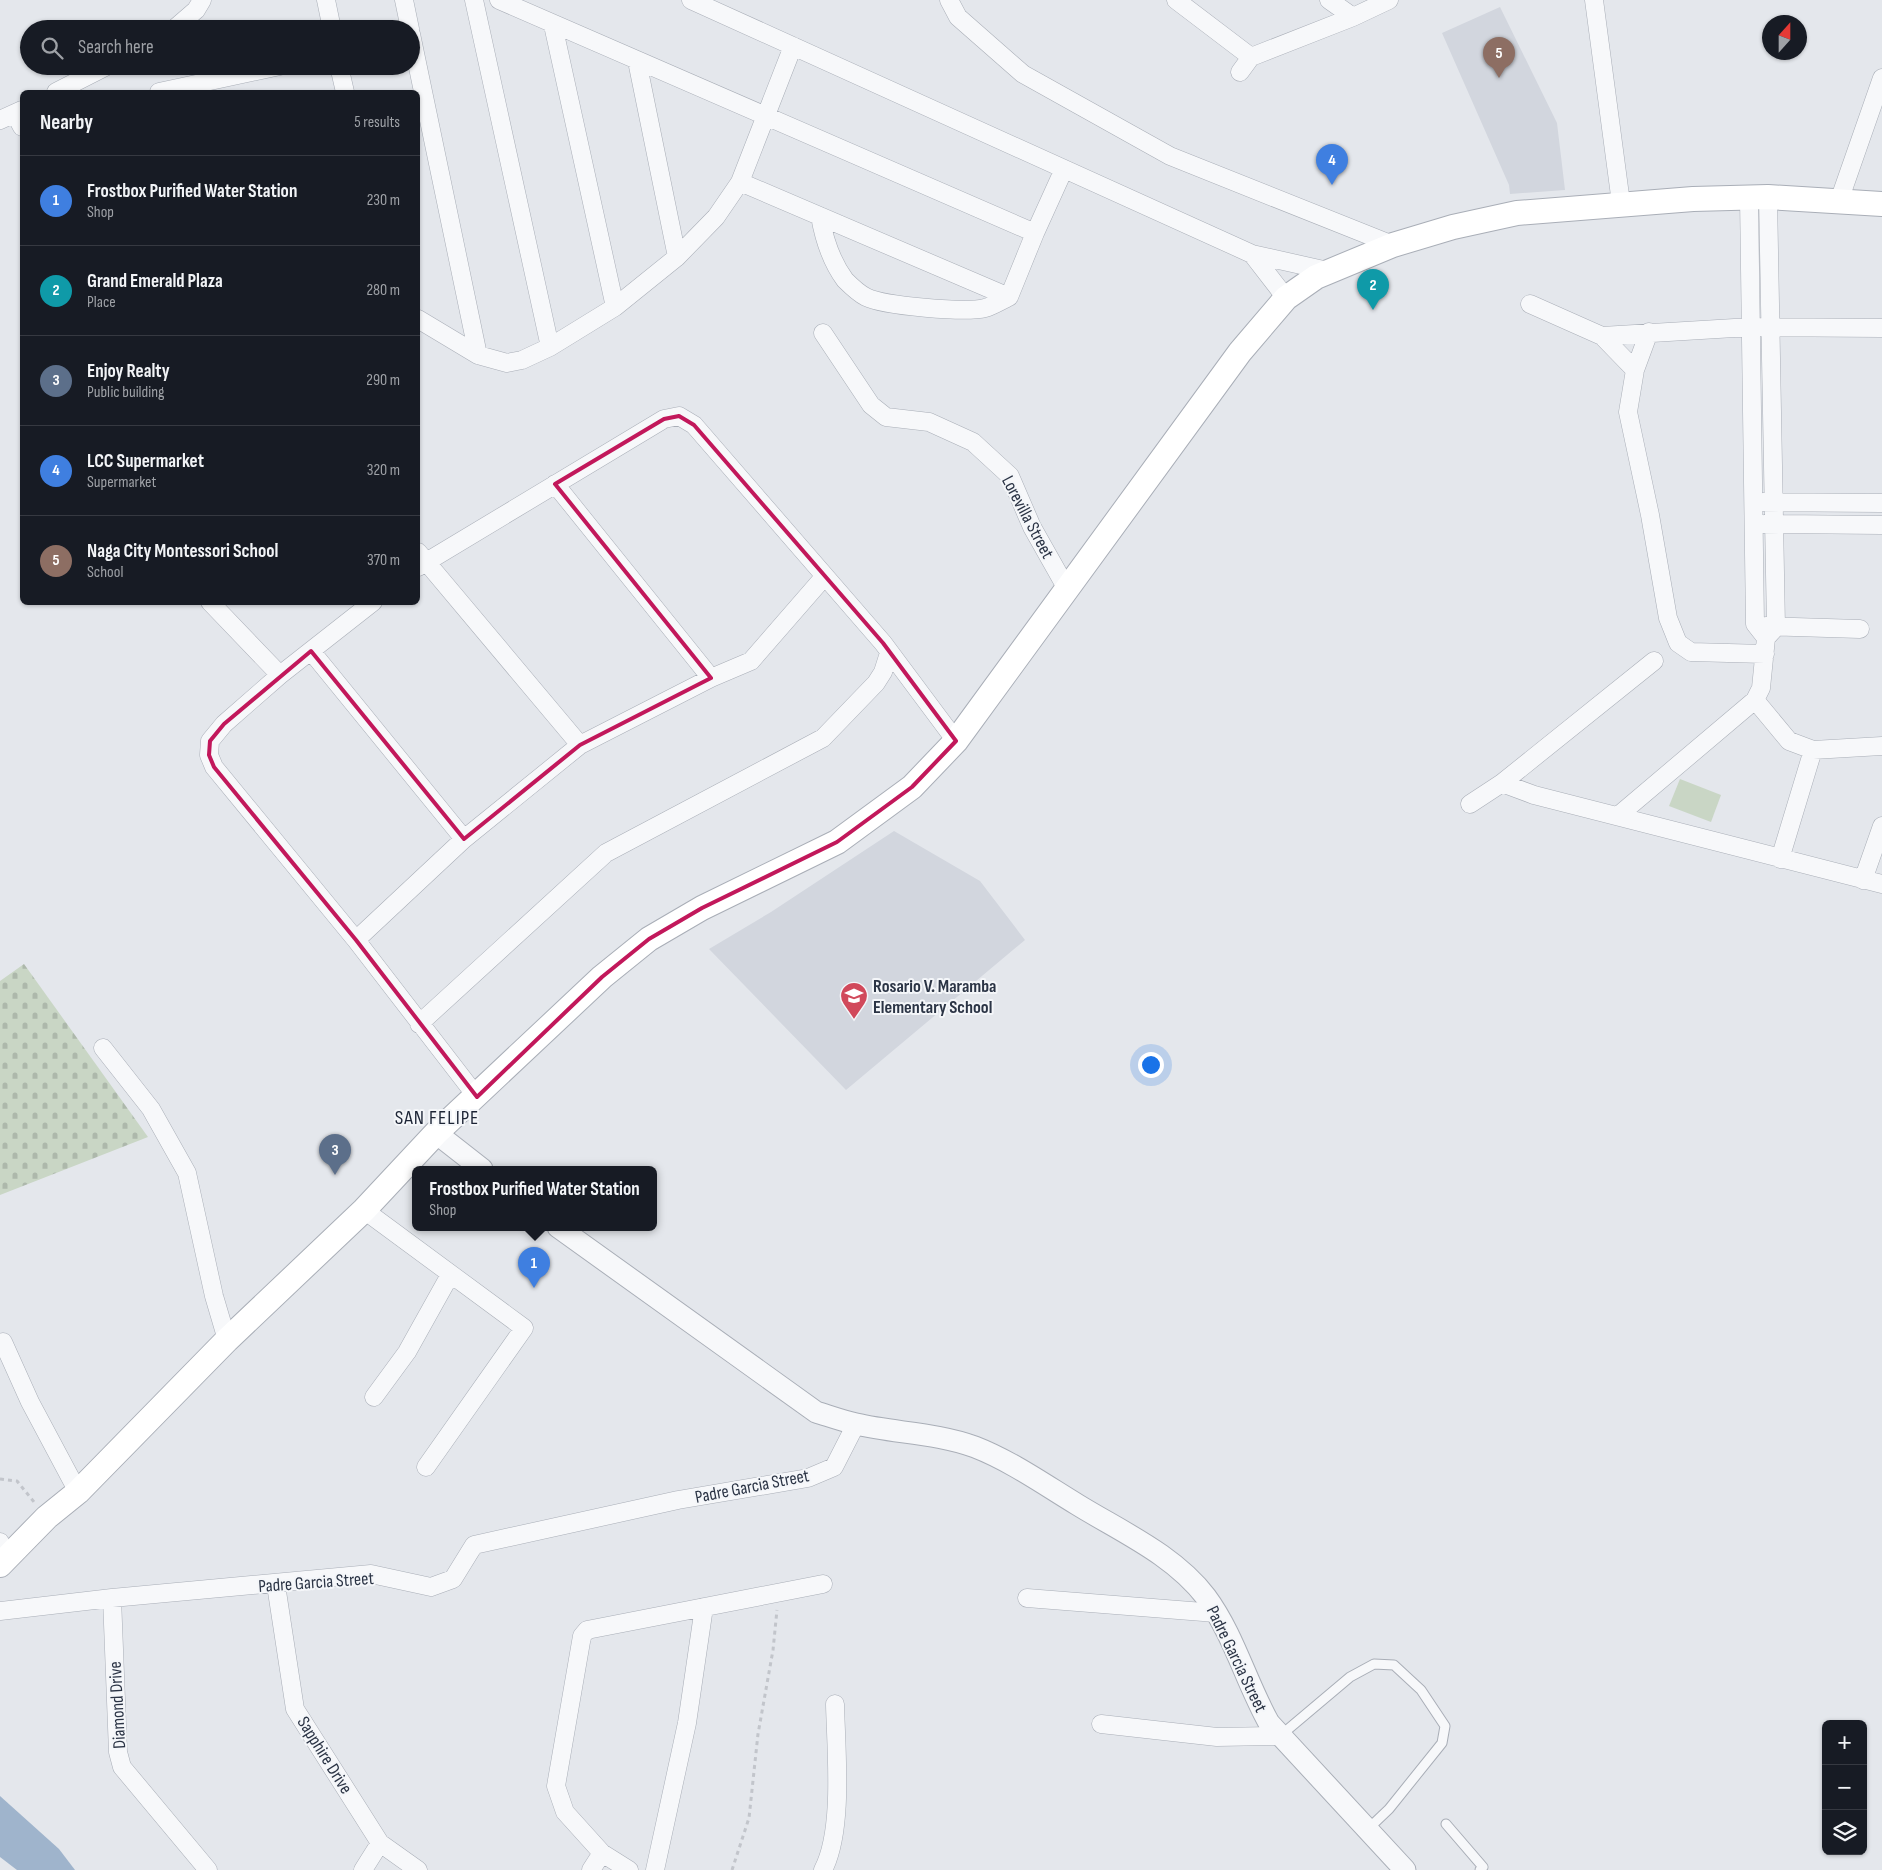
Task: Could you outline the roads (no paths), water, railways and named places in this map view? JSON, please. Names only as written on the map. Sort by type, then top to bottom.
[{"type":"main road","points":[[2,1555],[78,1492],[227,1340],[364,1210],[436,1133],[477,1097],[602,977],[649,940],[702,908],[837,842],[912,787],[956,741],[1240,352],[1286,298],[1328,271],[1393,245],[1453,227],[1517,213],[1621,203],[1758,197],[1882,204]]},
{"type":"street","points":[[184,20],[196,10],[202,0]]},
{"type":"street","points":[[326,0],[330,20]]},
{"type":"street","points":[[404,0],[408,20]]},
{"type":"street","points":[[474,0],[550,347]]},
{"type":"street","points":[[499,0],[1035,232]]},
{"type":"street","points":[[691,0],[1252,254],[1328,271]]},
{"type":"street","points":[[949,0],[958,17],[1023,74],[1170,156],[1393,245]]},
{"type":"street","points":[[1176,0],[1251,57]]},
{"type":"street","points":[[1329,0],[1353,18]]},
{"type":"street","points":[[1240,72],[1251,57],[1353,18],[1389,0]]},
{"type":"street","points":[[1594,0],[1621,203]]},
{"type":"street","points":[[553,25],[615,307]]},
{"type":"street","points":[[420,319],[478,356],[507,363],[522,360],[550,347],[615,307],[677,257],[716,217],[740,182],[793,46]]},
{"type":"street","points":[[637,61],[677,257]]},
{"type":"street","points":[[60,90],[89,75]]},
{"type":"street","points":[[168,90],[238,75]]},
{"type":"street","points":[[341,75],[345,90]]},
{"type":"street","points":[[420,75],[478,356]]},
{"type":"street","points":[[1839,202],[1882,78]]},
{"type":"street","points":[[820,216],[824,239],[834,262],[846,281],[866,297],[903,306],[984,308],[1009,297],[1035,232],[1064,169]]},
{"type":"street","points":[[740,182],[1009,297]]},
{"type":"street","points":[[1758,197],[1751,327],[1752,502],[1755,624],[1767,646]]},
{"type":"street","points":[[1619,815],[1758,694],[1767,646],[1774,502],[1770,328],[1758,197]]},
{"type":"street","points":[[1252,254],[1286,298]]},
{"type":"street","points":[[1530,304],[1602,336],[1635,370]]},
{"type":"street","points":[[1602,336],[1751,327],[1882,328]]},
{"type":"street","points":[[1649,332],[1635,370],[1628,412],[1650,515],[1668,618],[1678,643],[1691,652],[1767,646],[1860,629]]},
{"type":"street","name":"Lorevilla Street","points":[[823,333],[871,405],[886,417],[929,422],[973,442],[1010,476],[1032,527],[1068,589]]},
{"type":"street","points":[[580,745],[420,560],[555,484],[664,418],[679,416],[694,425],[889,653],[956,741]]},
{"type":"street","points":[[555,484],[711,678]]},
{"type":"street","points":[[1752,502],[1882,503]]},
{"type":"street","points":[[1754,524],[1882,525]]},
{"type":"street","points":[[356,940],[464,839],[580,745],[711,678],[751,661],[824,577]]},
{"type":"street","points":[[213,605],[280,675]]},
{"type":"street","points":[[368,605],[280,675],[224,724],[210,741],[209,755],[214,767],[356,940],[477,1097]]},
{"type":"street","points":[[311,651],[464,839]]},
{"type":"street","points":[[419,1024],[606,853],[823,738],[876,683],[883,672],[889,653]]},
{"type":"street","points":[[1470,804],[1502,783],[1654,661]]},
{"type":"street","points":[[1758,694],[1789,741],[1813,750],[1882,746]]},
{"type":"street","points":[[1780,859],[1813,750]]},
{"type":"street","points":[[1502,783],[1534,795],[1619,815],[1780,859],[1882,884]]},
{"type":"street","points":[[1864,880],[1882,826]]},
{"type":"street","points":[[104,1048],[151,1109],[187,1173],[214,1296],[227,1340]]},
{"type":"street","points":[[436,1133],[478,1166]]},
{"type":"street","points":[[364,1210],[524,1328],[426,1468]]},
{"type":"street","points":[[564,1231],[816,1412],[856,1424]]},
{"type":"street","points":[[374,1397],[407,1352],[450,1275]]},
{"type":"street","points":[[3,1342],[30,1402],[78,1492]]},
{"type":"street","name":"Padre Garcia Street","points":[[0,1611],[112,1598],[276,1585],[371,1574],[431,1586],[453,1579],[474,1545],[678,1500],[808,1478],[834,1467],[856,1424],[920,1433],[975,1448],[1025,1474],[1153,1550],[1189,1575],[1226,1629],[1256,1701],[1279,1736],[1405,1870]]},
{"type":"street","points":[[629,1870],[602,1853],[565,1812],[556,1786],[582,1636],[587,1630],[823,1584]]},
{"type":"street","name":"Sapphire Drive","points":[[276,1585],[295,1709],[380,1843],[418,1870]]},
{"type":"street","name":"Diamond Drive","points":[[112,1598],[118,1752],[122,1766],[208,1870]]},
{"type":"street","points":[[1026,1598],[1216,1613]]},
{"type":"street","points":[[655,1870],[687,1723],[704,1607]]},
{"type":"street","points":[[822,1870],[827,1862],[835,1825],[835,1704]]},
{"type":"street","points":[[1101,1724],[1217,1737],[1279,1736]]},
{"type":"street","points":[[363,1870],[380,1843]]},
{"type":"street","points":[[591,1870],[602,1853]]},
{"type":"lane","points":[[1279,1736],[1350,1677],[1374,1664],[1394,1665],[1421,1690],[1445,1726],[1442,1743],[1389,1809],[1368,1829]]},
{"type":"lane","points":[[1446,1824],[1483,1868],[1480,1870]]},
{"type":"water","points":[[0,1796],[59,1849],[75,1870],[17,1870],[0,1857]]},
{"type":"place","name":"Naga City Montessori School","points":[[1499,78]]},
{"type":"place","name":"LCC Supermarket","points":[[1332,185]]},
{"type":"place","name":"Grand Emerald Plaza","points":[[1373,310]]},
{"type":"place","name":"Rosario V. Maramba Elementary School","points":[[854,1020]]},
{"type":"place","name":"Enjoy Realty","points":[[335,1175]]},
{"type":"place","name":"Frostbox Purified Water Station","points":[[534,1288]]},
{"type":"district","name":"SAN FELIPE","points":[[437,1117]]}]
